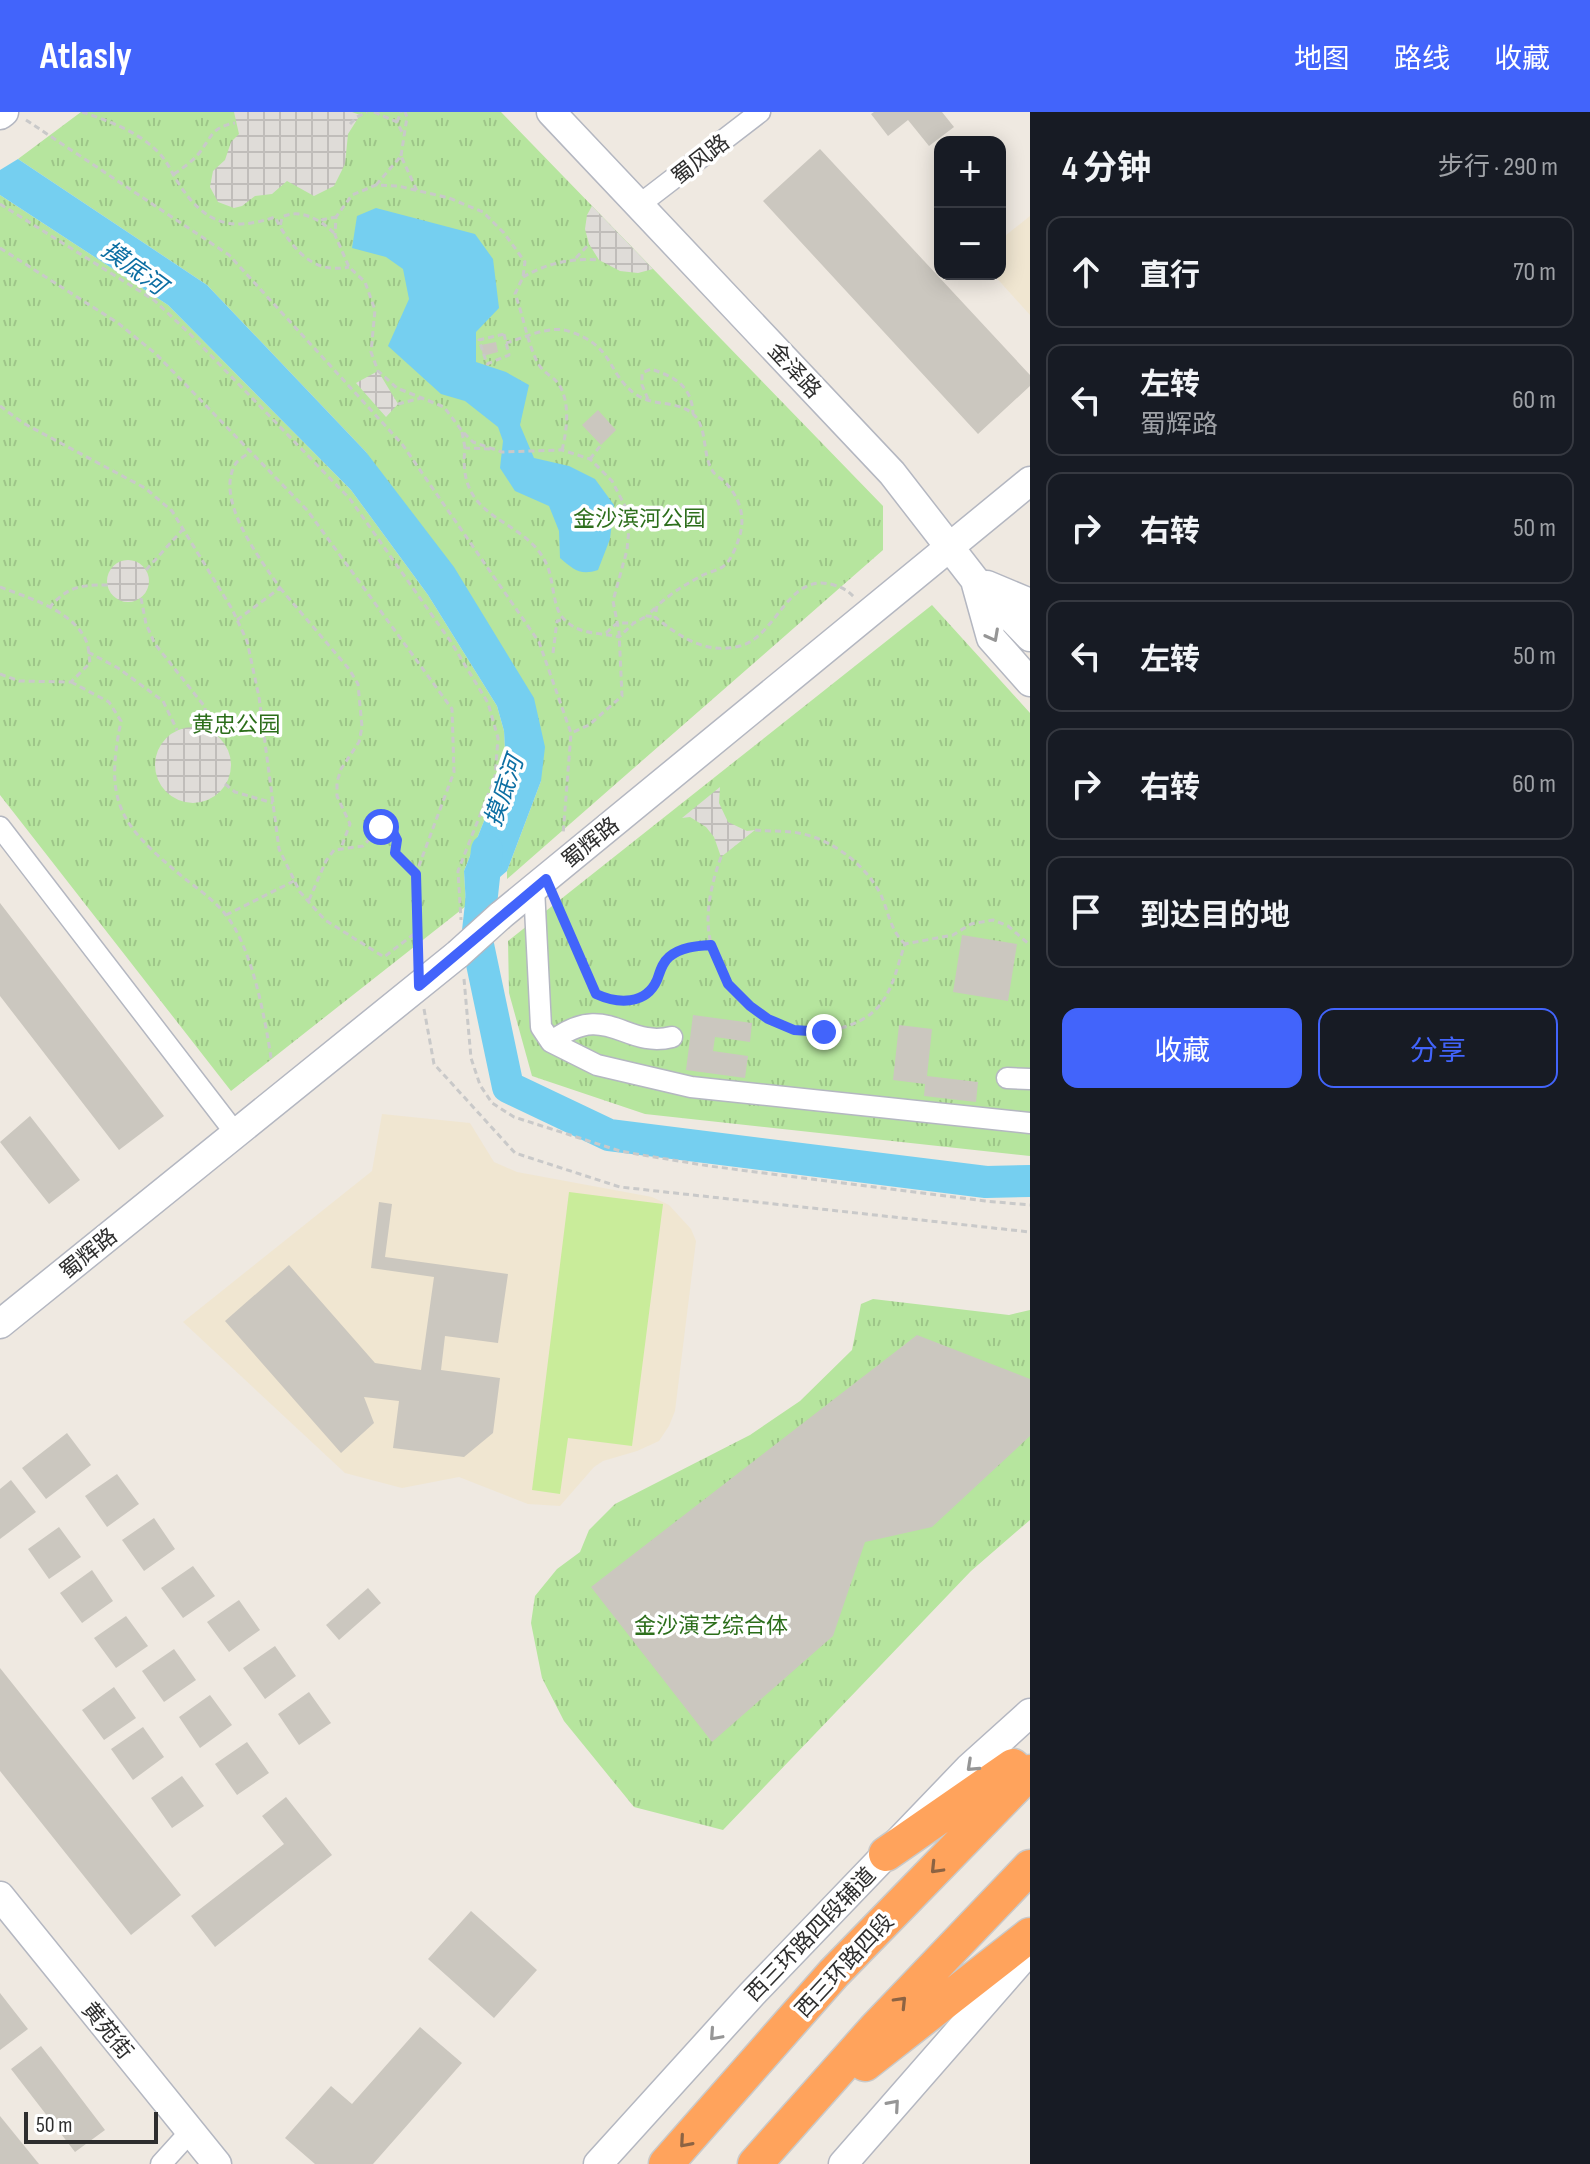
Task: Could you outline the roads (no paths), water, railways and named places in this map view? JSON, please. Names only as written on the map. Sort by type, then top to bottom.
[{"type":"highway","points":[[886,1854],[1030,1754]]},
{"type":"highway","name":"西三环路四段","points":[[666,2164],[834,1973],[1030,1772]]},
{"type":"highway","points":[[755,2164],[875,2029],[1030,1867]]},
{"type":"highway","points":[[796,2118],[1030,1935]]},
{"type":"street","name":"金泽路","points":[[551,112],[892,473],[975,580],[1030,637]]},
{"type":"street","name":"蜀风路","points":[[639,205],[760,112]]},
{"type":"street","name":"蜀辉路","points":[[0,1324],[461,954],[500,916],[1030,481]]},
{"type":"street","points":[[975,580],[1030,603]]},
{"type":"street","points":[[975,580],[991,638],[1030,682]]},
{"type":"street","points":[[0,827],[236,1134]]},
{"type":"street","points":[[547,878],[541,1027],[551,1042],[597,1065],[691,1087],[1030,1123]]},
{"type":"street","points":[[551,1042],[564,1032],[603,1023],[661,1040],[672,1037]]},
{"type":"street","points":[[1007,1078],[1030,1079]]},
{"type":"street","name":"西三环路四段辅道","points":[[598,2164],[752,1994],[886,1854],[969,1768],[1030,1713]]},
{"type":"street","name":"黄苑街","points":[[0,1896],[217,2164]]},
{"type":"street","points":[[843,2164],[1030,1950]]},
{"type":"street","points":[[161,2164],[190,2132]]},
{"type":"water","points":[[18,159],[207,285],[366,452],[454,567],[534,698],[545,747],[541,781],[507,871],[466,906],[464,871],[506,766],[504,731],[497,706],[428,595],[351,490],[168,305],[0,195],[0,170]]},
{"type":"water","points":[[376,208],[475,234],[493,259],[499,308],[476,332],[476,362],[506,372],[529,385],[520,425],[534,458],[569,466],[595,479],[614,505],[610,539],[598,570],[577,570],[560,558],[559,531],[549,506],[515,491],[500,468],[503,441],[498,427],[465,401],[441,394],[388,346],[409,299],[403,269],[386,257],[352,248],[357,216]]},
{"type":"waterway","name":"摸底河","points":[[487,850],[477,940],[508,1087],[609,1135],[986,1182],[1030,1181]]},
{"type":"park label","name":"金沙滨河公园","points":[[639,518]]},
{"type":"park label","name":"黄忠公园","points":[[236,724]]},
{"type":"park label","name":"金沙演艺综合体","points":[[711,1625]]}]
